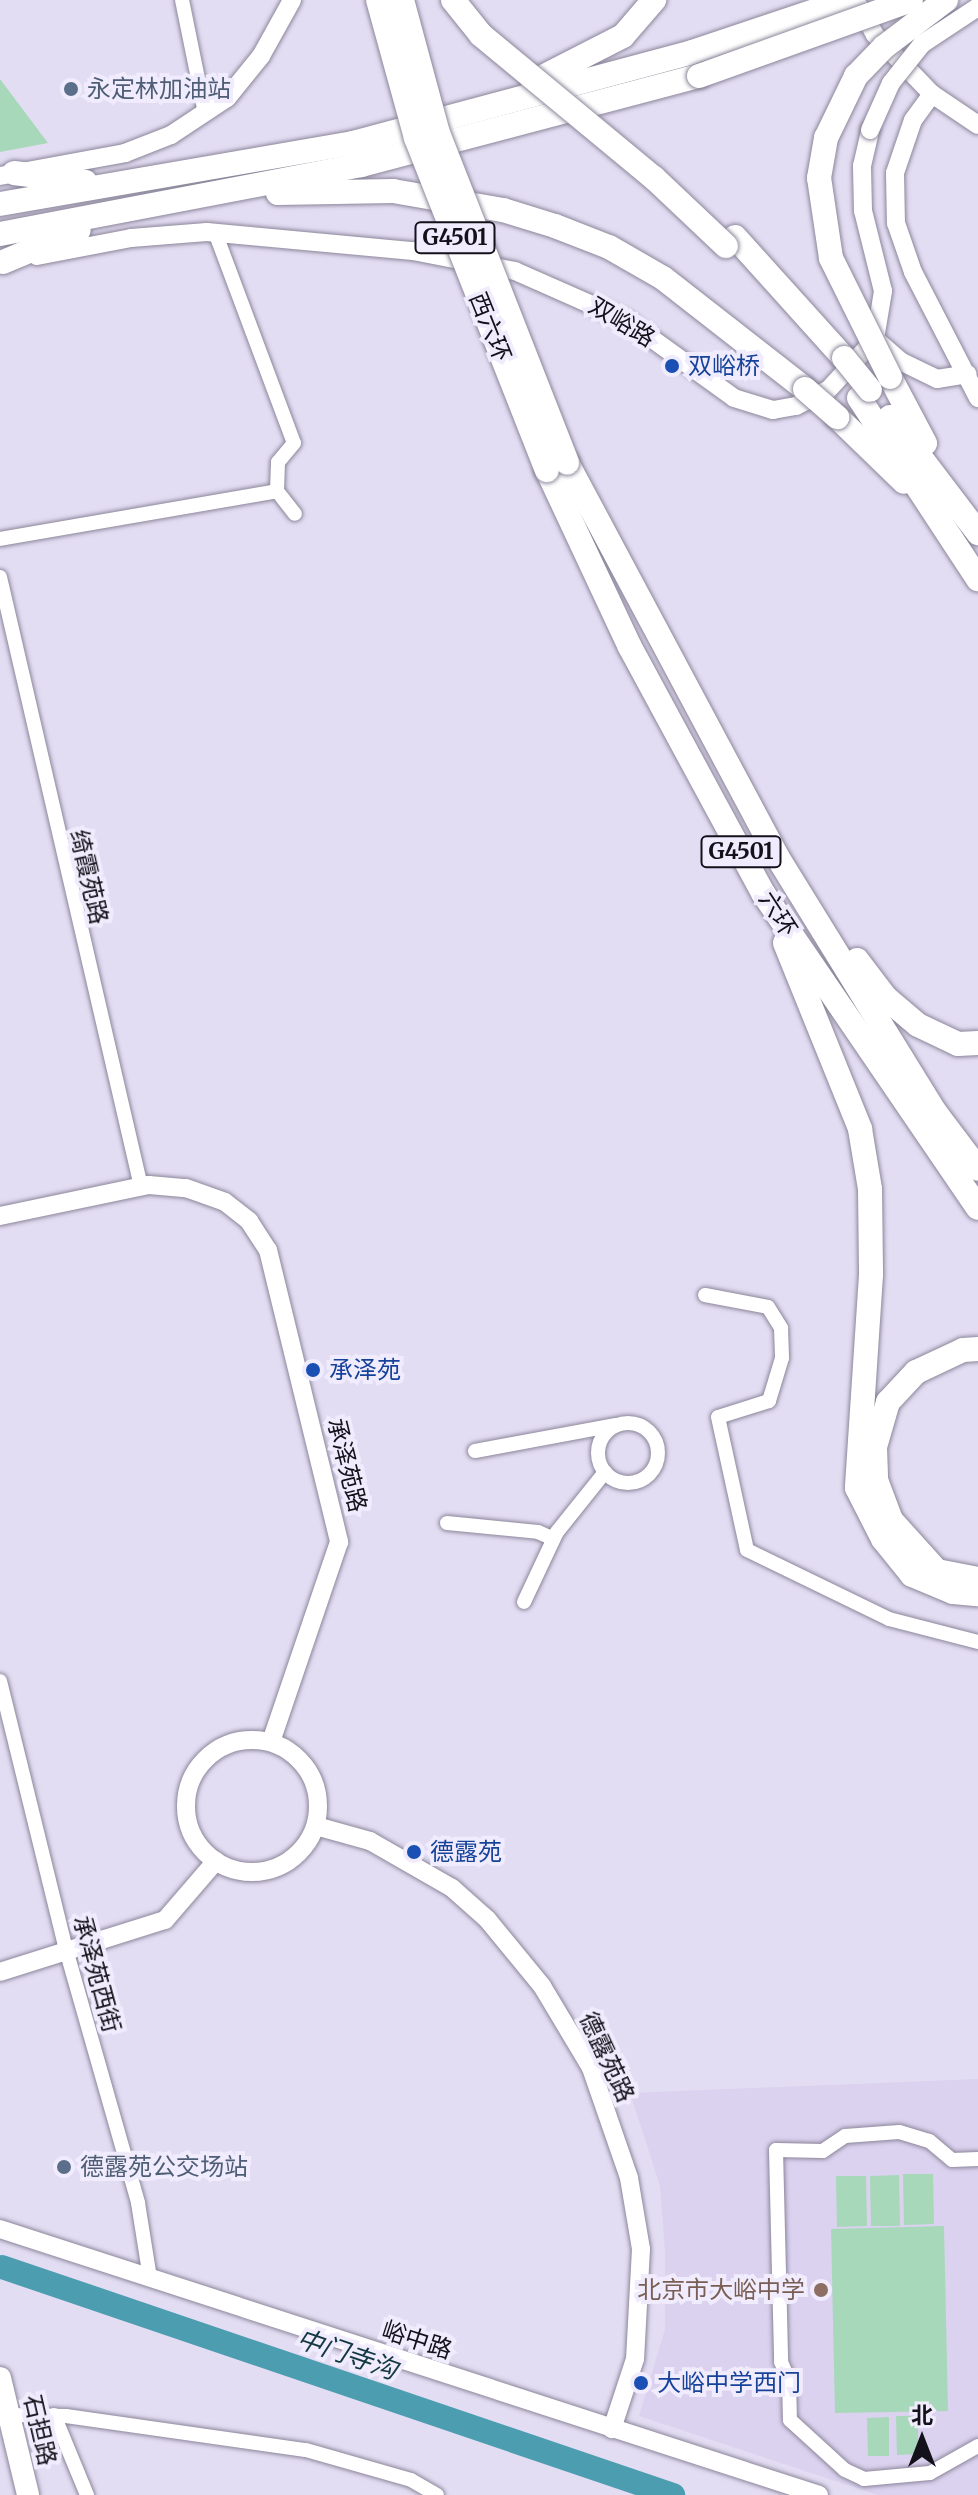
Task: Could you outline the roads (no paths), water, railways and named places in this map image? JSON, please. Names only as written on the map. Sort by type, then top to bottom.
[{"type":"highway","name":"西六环","points":[[378,0],[416,138],[557,467]]},
{"type":"highway","name":"西六环","points":[[402,0],[438,133],[557,467]]},
{"type":"highway","points":[[453,0],[481,35],[731,242]]},
{"type":"highway","points":[[472,0],[479,12],[731,242],[840,362],[873,389],[949,512],[978,579]]},
{"type":"highway","points":[[465,113],[592,56],[623,36],[654,0]]},
{"type":"highway","points":[[0,204],[353,143],[692,52],[847,0]]},
{"type":"highway","points":[[0,234],[361,165],[699,76],[911,0]]},
{"type":"highway","points":[[946,0],[884,47],[856,76],[838,105],[819,178],[831,258],[873,389],[949,512]]},
{"type":"highway","points":[[7,175],[111,185]]},
{"type":"highway","points":[[216,195],[393,191],[503,210],[609,247],[663,278],[805,389],[949,512],[978,533]]},
{"type":"highway","points":[[2,262],[117,213]]},
{"type":"highway","name":"六环","points":[[557,467],[778,858],[935,1112],[978,1169]]},
{"type":"highway","name":"六环","points":[[557,467],[630,647],[763,893],[978,1208]]},
{"type":"highway","points":[[778,858],[886,998],[918,1025],[958,1044],[978,1043]]},
{"type":"highway","points":[[763,893],[860,1129],[870,1189],[871,1275],[857,1488],[883,1539],[912,1575],[953,1592],[978,1594]]},
{"type":"highway","points":[[978,1349],[963,1350],[916,1372],[888,1402],[875,1447],[876,1480],[891,1520],[937,1571],[978,1579]]},
{"type":"main road","name":"石担路","points":[[0,2378],[28,2495]]},
{"type":"street","points":[[182,0],[205,113]]},
{"type":"street","points":[[7,175],[125,153],[171,135],[227,98],[261,56],[292,0]]},
{"type":"street","points":[[855,0],[875,35],[932,94],[978,125]]},
{"type":"street","points":[[968,374],[937,379],[900,361],[875,339],[883,291],[863,211],[862,166],[870,130],[891,83],[922,44],[978,7]]},
{"type":"street","points":[[932,94],[913,120],[895,173],[896,223],[913,272],[978,398]]},
{"type":"street","points":[[215,232],[294,443],[278,462],[277,491],[295,514]]},
{"type":"street","name":"双峪路","points":[[2,262],[131,238],[215,232],[413,251],[515,271],[626,320],[734,398],[773,410],[796,406],[828,390],[875,339]]},
{"type":"street","points":[[0,539],[277,491]]},
{"type":"street","name":"绮霞苑路","points":[[0,577],[141,1187]]},
{"type":"street","name":"承泽苑路","points":[[0,1216],[141,1187],[186,1188],[225,1202],[249,1221],[268,1250],[337,1520],[339,1542],[271,1742]]},
{"type":"street","points":[[705,1295],[768,1307],[781,1328],[782,1358],[769,1401],[718,1417],[747,1550],[889,1619],[978,1642]]},
{"type":"street","points":[[524,1602],[554,1539],[605,1472],[599,1444],[619,1424]]},
{"type":"street","points":[[475,1451],[619,1424],[639,1425],[654,1437],[655,1466],[632,1483],[605,1472]]},
{"type":"street","points":[[447,1523],[538,1532],[554,1539]]},
{"type":"street","name":"承泽苑西街","points":[[0,1681],[67,1953],[138,2203],[150,2278]]},
{"type":"street","points":[[271,1742],[298,1758],[315,1784],[316,1826],[291,1860],[272,1869],[250,1872],[216,1861],[196,1840],[187,1819],[193,1775],[207,1757],[226,1745],[271,1742]]},
{"type":"street","name":"德露苑路","points":[[316,1826],[370,1841],[452,1888],[487,1919],[542,1986],[591,2068],[629,2178],[641,2249],[635,2359],[612,2429]]},
{"type":"street","points":[[0,1972],[165,1920],[216,1861]]},
{"type":"street","points":[[978,2159],[952,2160],[929,2141],[899,2132],[845,2136],[823,2151],[776,2150],[781,2362],[789,2380],[790,2420],[845,2470],[864,2479],[930,2473],[978,2446]]},
{"type":"street","name":"峪中路","points":[[0,2229],[819,2495]]},
{"type":"street","points":[[11,2415],[54,2415],[306,2450],[411,2480],[437,2495]]},
{"type":"street","points":[[54,2415],[87,2495]]},
{"type":"waterway","name":"中门寺沟","points":[[2,2267],[673,2495]]},
{"type":"place","name":"永定林加油站","points":[[71,89]]},
{"type":"place","name":"双峪桥","points":[[672,366]]},
{"type":"place","name":"承泽苑","points":[[313,1370]]},
{"type":"place","name":"德露苑","points":[[414,1852]]},
{"type":"place","name":"德露苑公交场站","points":[[64,2167]]},
{"type":"place","name":"北京市大峪中学","points":[[821,2290]]},
{"type":"place","name":"大峪中学西门","points":[[641,2383]]}]
